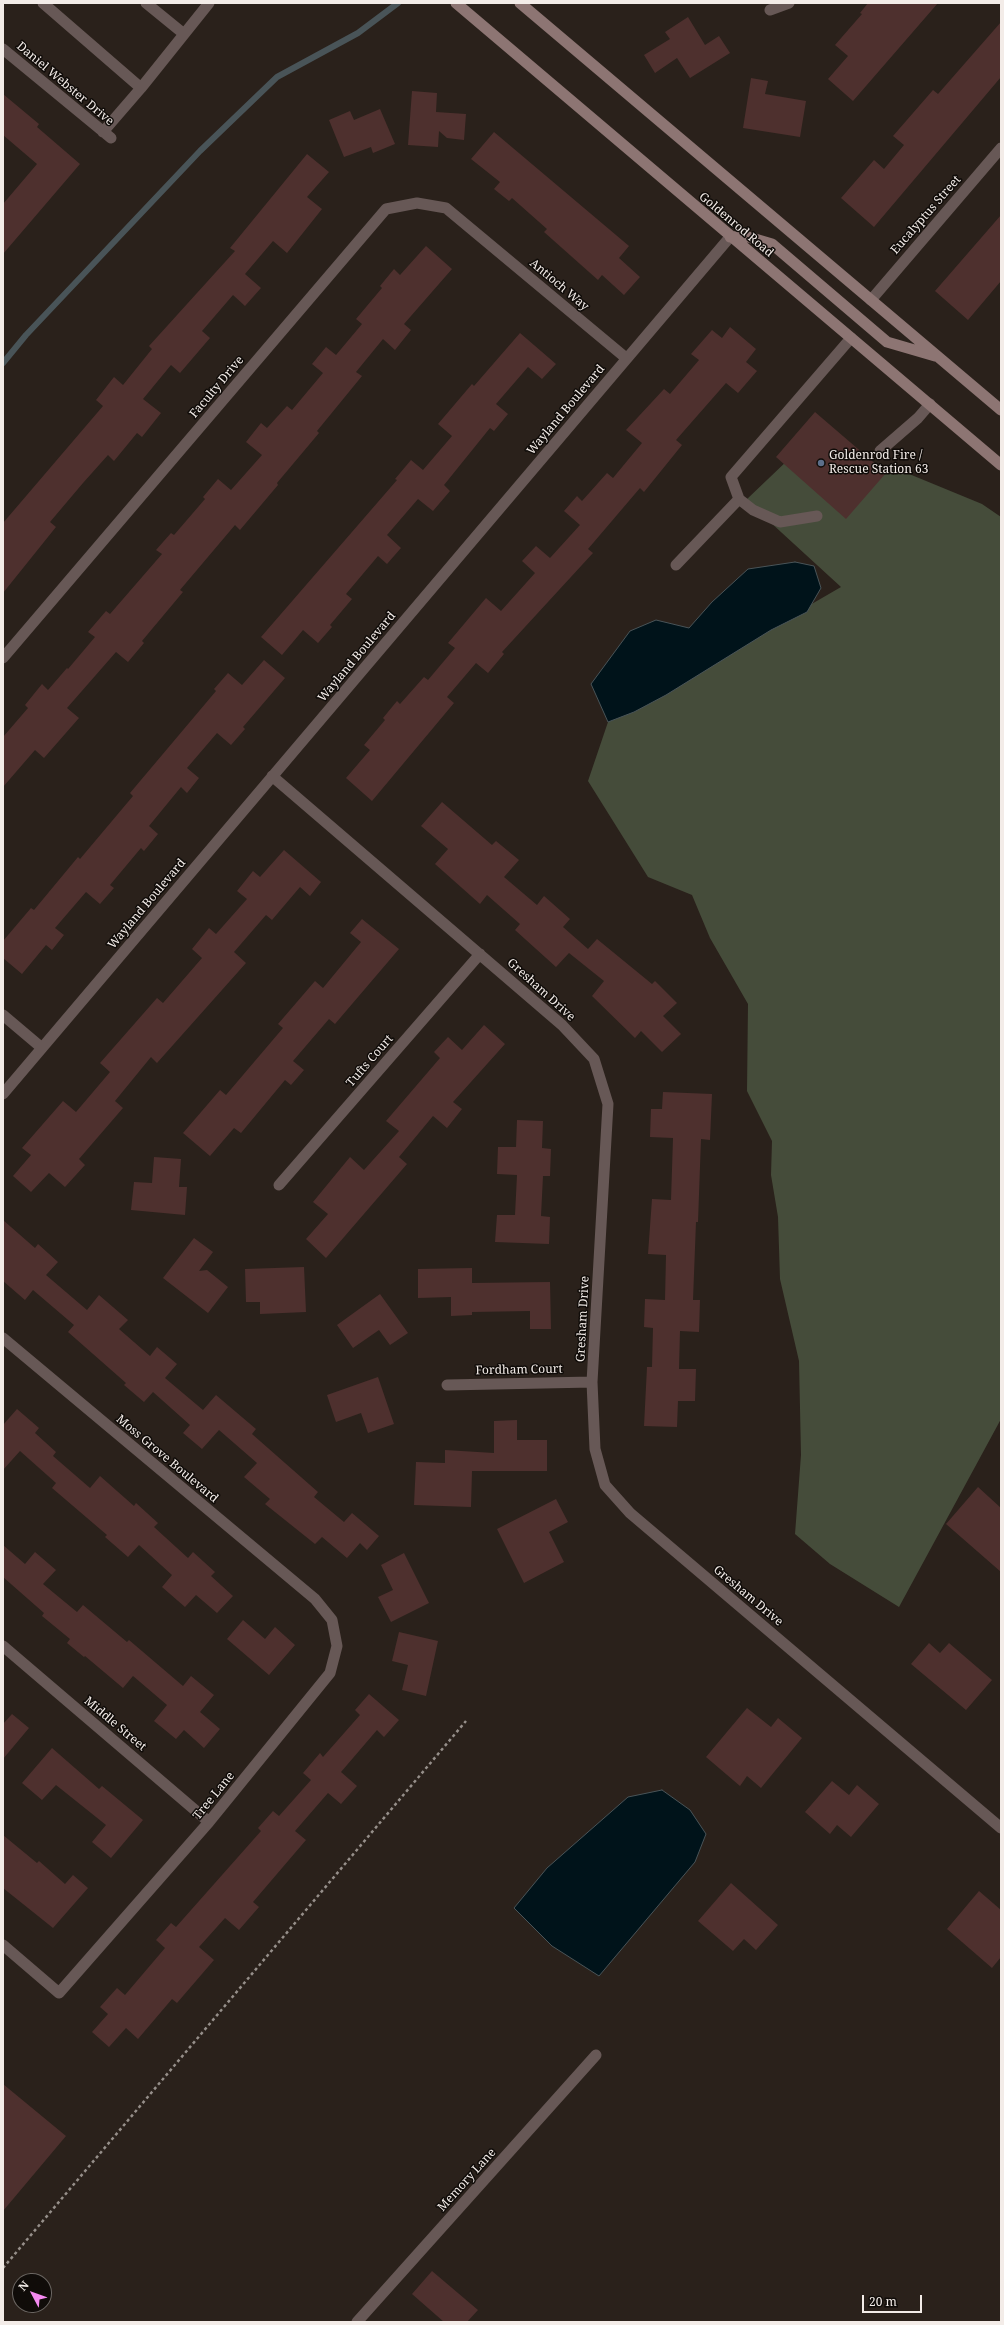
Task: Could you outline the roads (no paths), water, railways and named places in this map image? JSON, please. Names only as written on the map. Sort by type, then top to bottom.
[{"type":"main road","name":"Goldenrod Road","points":[[456,3],[730,237],[1001,465]]},
{"type":"main road","points":[[520,3],[1001,410]]},
{"type":"main road","points":[[730,237],[745,236],[772,244],[887,342],[939,357]]},
{"type":"street","points":[[43,3],[140,88],[209,3]]},
{"type":"street","points":[[146,3],[184,34]]},
{"type":"street","points":[[770,10],[789,3]]},
{"type":"street","name":"Daniel Webster Drive","points":[[3,49],[107,135],[140,88]]},
{"type":"street","name":"Eucalyptus Street","points":[[871,300],[1001,148]]},
{"type":"street","name":"Faculty Drive","points":[[3,658],[386,209],[417,203],[446,208],[476,232]]},
{"type":"street","name":"Antioch Way","points":[[476,232],[626,358]]},
{"type":"street","name":"Wayland Boulevard","points":[[3,1094],[730,237]]},
{"type":"street","points":[[817,516],[780,522],[753,510],[739,499],[731,477],[851,338]]},
{"type":"street","points":[[880,450],[918,418],[930,404]]},
{"type":"street","points":[[676,565],[739,499]]},
{"type":"street","name":"Gresham Drive","points":[[272,776],[562,1024],[594,1059],[608,1104],[592,1382],[595,1449],[605,1485],[630,1513],[1001,1828]]},
{"type":"street","name":"Tufts Court","points":[[279,1185],[480,954]]},
{"type":"street","points":[[3,1015],[42,1048]]},
{"type":"street","name":"Moss Grove Boulevard","points":[[3,1338],[315,1600]]},
{"type":"street","name":"Fordham Court","points":[[447,1385],[592,1382]]},
{"type":"street","name":"Tree Lane","points":[[3,1945],[59,1993],[209,1822],[330,1673],[338,1646],[332,1620],[315,1600]]},
{"type":"street","name":"Middle Street","points":[[3,1646],[209,1822]]},
{"type":"street","name":"Memory Lane","points":[[357,2322],[596,2055]]},
{"type":"waterway","points":[[3,363],[26,335],[200,151],[277,77],[358,33],[398,3]]},
{"type":"place","name":"Goldenrod Fire / Rescue Station 63","points":[[821,463]]}]
